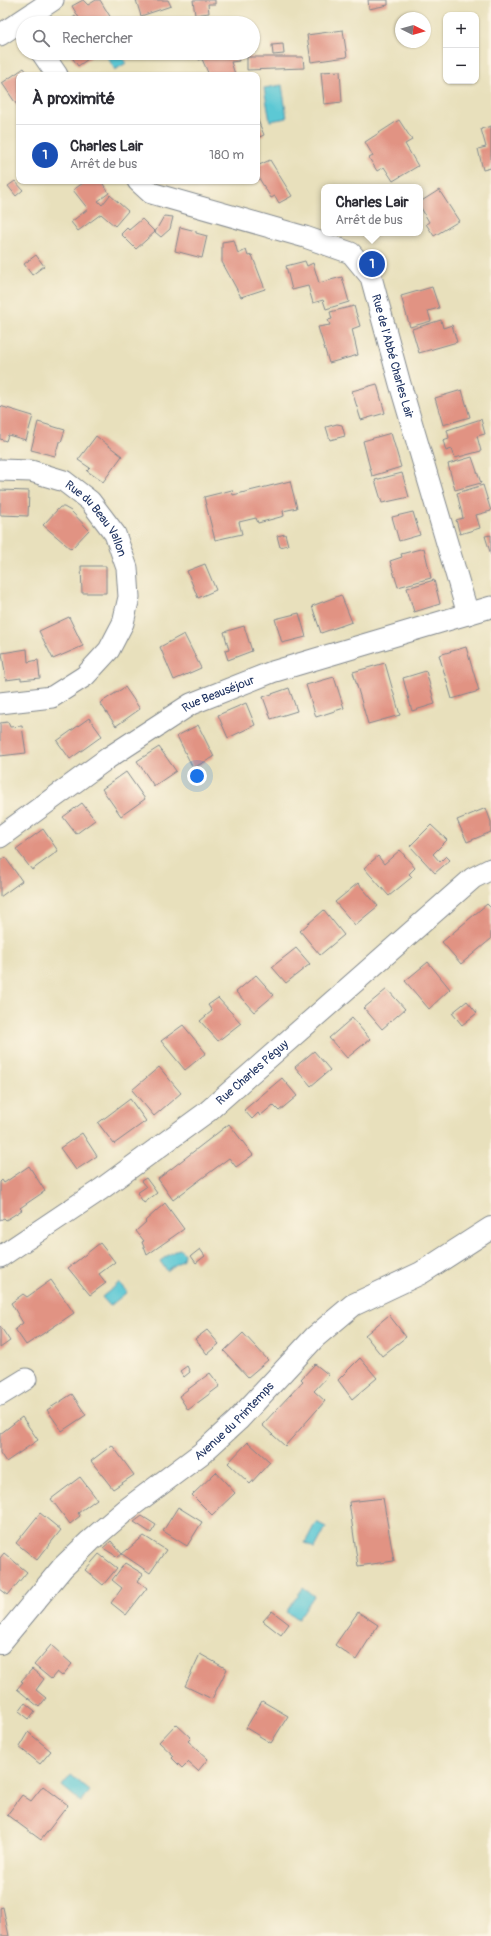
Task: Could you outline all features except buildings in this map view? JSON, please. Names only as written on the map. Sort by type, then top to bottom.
[{"type":"street","points":[[31,16],[54,0]]},
{"type":"street","points":[[0,35],[16,26]]},
{"type":"street","points":[[47,60],[55,72]]},
{"type":"street","name":"Rue de l'Abbé Charles Lair","points":[[141,184],[151,193],[305,237],[350,253],[371,277],[400,384],[468,614]]},
{"type":"street","name":"Rue du Beau Vallon","points":[[0,470],[31,471],[64,481],[90,501],[115,534],[127,568],[128,597],[123,623],[110,650],[85,676],[52,697],[0,703]]},
{"type":"street","name":"Rue Beauséjour","points":[[0,837],[108,758],[191,704],[272,672],[491,607]]},
{"type":"street","name":"Rue Charles Péguy","points":[[0,1257],[100,1190],[207,1112],[473,878],[491,869]]},
{"type":"street","name":"Avenue du Printemps","points":[[0,1643],[63,1567],[90,1540],[126,1510],[202,1453],[233,1425],[315,1337],[353,1305],[421,1273],[491,1228]]},
{"type":"street","points":[[0,1395],[26,1379]]},
{"type":"water","points":[[109,60],[124,60],[126,63],[115,70]]},
{"type":"water","points":[[282,85],[287,118],[270,121],[264,88]]},
{"type":"water","points":[[180,1249],[184,1254],[183,1259],[167,1271],[160,1261],[176,1250]]},
{"type":"water","points":[[119,1283],[127,1292],[110,1306],[102,1297]]},
{"type":"water","points":[[316,1522],[326,1527],[315,1548],[305,1543]]},
{"type":"water","points":[[303,1588],[314,1596],[298,1619],[286,1612]]},
{"type":"water","points":[[71,1775],[90,1791],[81,1802],[62,1786]]},
{"type":"place","name":"Charles Lair","points":[[372,264]]}]
